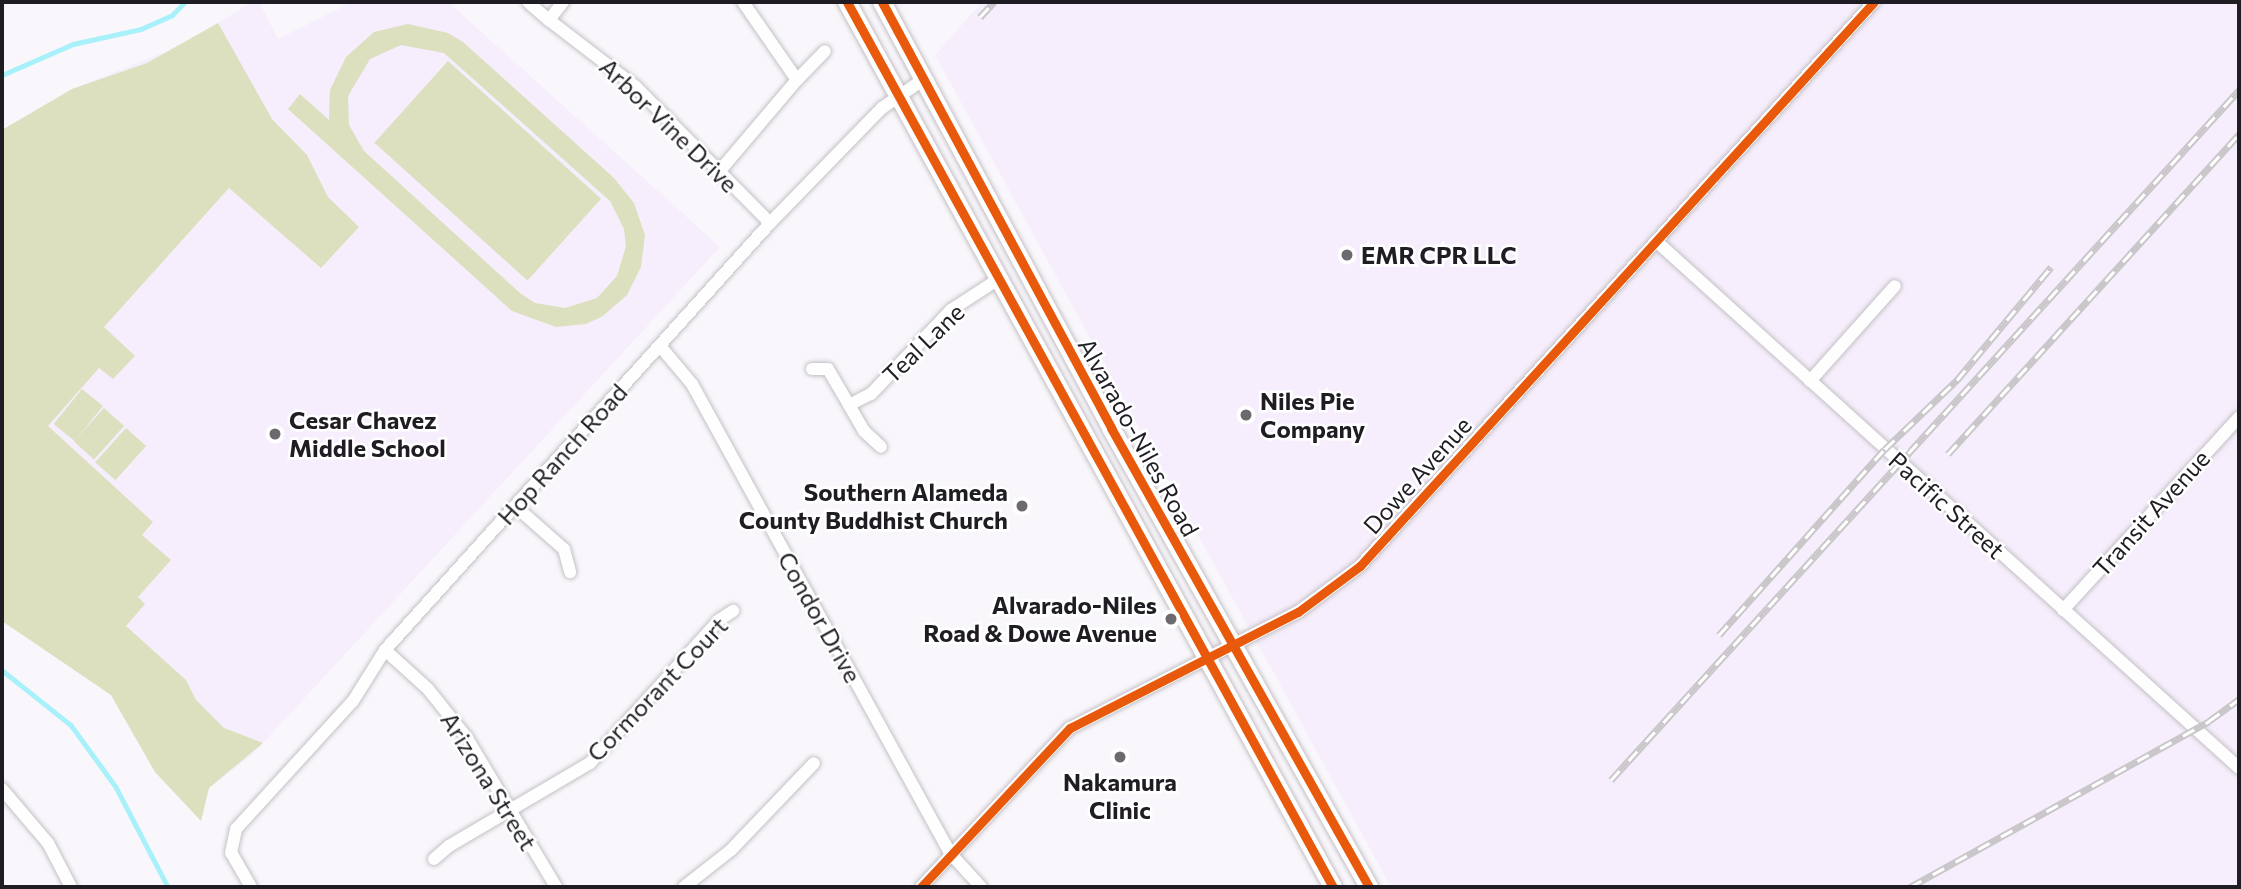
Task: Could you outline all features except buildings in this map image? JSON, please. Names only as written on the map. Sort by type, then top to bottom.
[{"type":"main road","name":"Alvarado-Niles Road","points":[[847,2],[998,280],[1087,431],[1333,887]]},
{"type":"main road","name":"Alvarado-Niles Road","points":[[882,2],[1232,645],[1369,887]]},
{"type":"street","name":"Arbor Vine Drive","points":[[528,2],[636,87],[718,173],[771,223]]},
{"type":"street","points":[[549,20],[562,2]]},
{"type":"street","points":[[743,2],[797,80]]},
{"type":"street","name":"Dowe Avenue","points":[[920,887],[1070,728],[1321,599],[1360,566],[1874,2]]},
{"type":"street","points":[[718,173],[825,51]]},
{"type":"street","name":"Hop Ranch Road","points":[[251,887],[231,853],[236,829],[353,701],[385,650],[771,223],[898,95],[924,79]]},
{"type":"street","name":"Pacific Street","points":[[1656,240],[2239,768]]},
{"type":"street","name":"Teal Lane","points":[[849,405],[871,394],[951,310],[998,280]]},
{"type":"street","points":[[1810,381],[1895,286]]},
{"type":"street","name":"Condor Drive","points":[[660,346],[692,384],[950,853],[981,887]]},
{"type":"street","points":[[812,369],[828,369],[864,431],[881,447]]},
{"type":"street","name":"Transit Avenue","points":[[2063,610],[2239,417]]},
{"type":"street","points":[[515,506],[564,549],[570,572]]},
{"type":"street","name":"Cormorant Court","points":[[434,859],[509,810],[590,763],[719,620],[733,611]]},
{"type":"street","name":"Arizona Street","points":[[385,650],[428,689],[467,738],[555,887]]},
{"type":"street","points":[[684,887],[731,850],[814,763]]},
{"type":"street","points":[[2,789],[48,843],[71,887]]},
{"type":"shaded area","name":"Cesar Chavez Middle School","points":[[251,2],[259,2],[278,39],[352,2],[448,2],[720,247],[253,754],[209,788],[201,821],[155,772],[111,695],[2,621],[2,130],[72,89],[188,43]]},
{"type":"shaded area","points":[[982,2],[2239,2],[2239,887],[1391,887],[935,55]]},
{"type":"green space","points":[[218,23],[272,119],[307,155],[328,197],[359,227],[321,268],[229,188],[104,327],[135,356],[113,379],[99,368],[48,426],[153,522],[142,535],[171,560],[138,597],[145,604],[126,626],[186,680],[196,700],[224,728],[263,743],[209,788],[201,821],[155,772],[111,695],[2,621],[2,130],[72,89],[147,63]]},
{"type":"green space","points":[[408,24],[448,33],[463,42],[614,178],[634,203],[645,235],[641,267],[627,295],[603,316],[586,324],[556,327],[512,311],[288,109],[300,94],[329,120],[330,90],[346,57],[374,32]],"holes":[[[401,45],[444,53],[610,201],[624,229],[626,246],[617,276],[597,298],[565,308],[535,303],[520,293],[364,151],[349,125],[348,96],[370,59]]]},
{"type":"green space","points":[[448,61],[601,199],[527,281],[374,143]]},
{"type":"green space","points":[[82,389],[103,406],[75,441],[54,424]]},
{"type":"green space","points":[[104,408],[124,426],[94,460],[74,441]]},
{"type":"green space","points":[[126,428],[146,446],[115,480],[95,462]]},
{"type":"waterway","points":[[2,75],[73,44],[141,29],[172,15],[185,2]]},
{"type":"waterway","points":[[2,670],[71,725],[116,787],[168,887]]},
{"type":"railway","points":[[980,17],[994,2]]},
{"type":"railway","points":[[1611,780],[2239,90]]},
{"type":"railway","points":[[1948,454],[2239,134]]},
{"type":"railway","points":[[1719,635],[1885,449],[1957,380],[2051,267]]},
{"type":"railway","points":[[1910,887],[2209,721],[2239,699]]},
{"type":"cycle path","points":[[847,2],[1333,887]]},
{"type":"cycle path","points":[[882,2],[1111,428],[1369,887]]},
{"type":"cycle path","points":[[921,887],[1070,728],[1298,612],[1360,566],[1874,2]]},
{"type":"place","name":"EMR CPR LLC","points":[[1347,255]]},
{"type":"place","name":"Niles Pie Company","points":[[1246,415]]},
{"type":"place","name":"Cesar Chavez Middle School","points":[[275,434]]},
{"type":"place","name":"Southern Alameda County Buddhist Church","points":[[1022,506]]},
{"type":"place","name":"Alvarado-Niles Road & Dowe Avenue","points":[[1171,619]]},
{"type":"place","name":"Nakamura Clinic","points":[[1120,757]]}]
